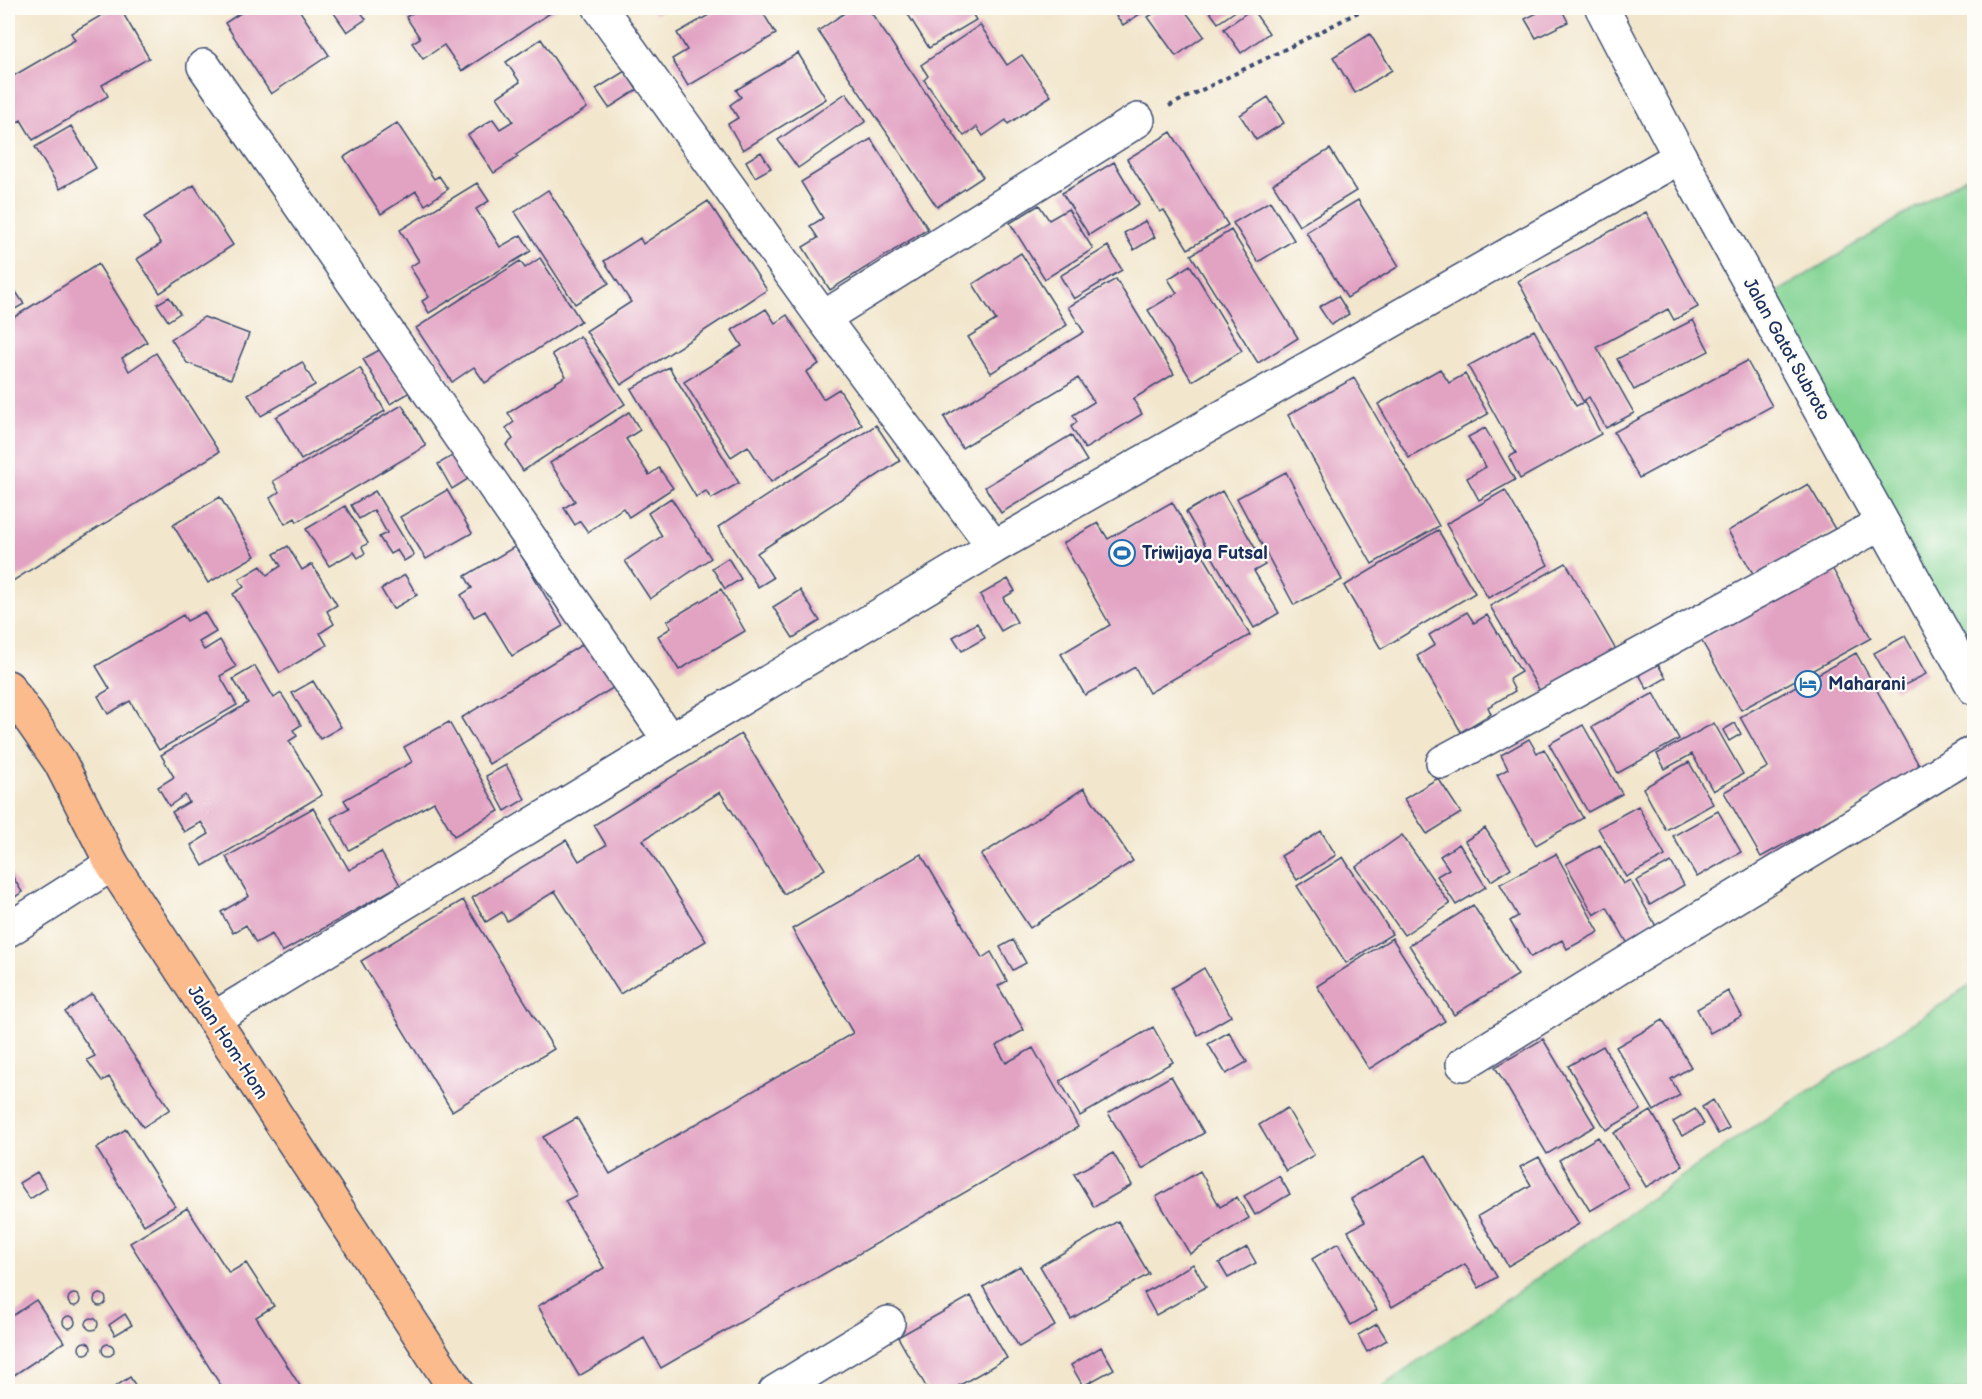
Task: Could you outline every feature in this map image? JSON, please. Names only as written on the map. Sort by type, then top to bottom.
[{"type":"highway","name":"Jalan Hom-Hom","points":[[8,687],[60,762],[111,864],[457,1392]]},
{"type":"street","points":[[600,8],[823,318],[994,547]]},
{"type":"street","name":"Jalan Gatot Subroto","points":[[1602,8],[1680,157],[1974,688]]},
{"type":"street","points":[[204,66],[670,741]]},
{"type":"street","points":[[823,318],[1138,120]]},
{"type":"street","points":[[213,1019],[994,547],[1680,157]]},
{"type":"street","points":[[1443,762],[1882,523]]},
{"type":"street","points":[[1463,1064],[1974,752]]},
{"type":"street","points":[[8,930],[111,864]]},
{"type":"street","points":[[776,1392],[888,1323]]},
{"type":"path","points":[[1138,120],[1366,8]]},
{"type":"green space","points":[[1974,172],[1974,688],[1763,301]]},
{"type":"green space","points":[[1974,983],[1974,1391],[1376,1391],[1738,1137]]},
{"type":"building","points":[[114,8],[120,8],[149,58],[102,85],[108,96],[33,140],[21,120],[11,126],[8,120],[8,79],[75,40],[71,33]]},
{"type":"building","points":[[248,8],[298,8],[329,55],[271,94],[225,23]]},
{"type":"building","points":[[341,8],[358,8],[366,19],[347,32],[334,13]]},
{"type":"building","points":[[420,8],[558,8],[462,71],[444,45],[423,59],[412,43],[420,38],[406,17]]},
{"type":"building","points":[[651,8],[666,8],[655,14]]},
{"type":"building","points":[[721,8],[760,8],[776,34],[688,86],[672,59],[687,50],[677,33]]},
{"type":"building","points":[[852,8],[868,8],[983,177],[937,207],[818,31]]},
{"type":"building","points":[[904,8],[969,8],[976,20],[929,48]]},
{"type":"building","points":[[1110,8],[1149,8],[1123,25]]},
{"type":"building","points":[[1162,8],[1183,8],[1204,36],[1176,56],[1148,17]]},
{"type":"building","points":[[1207,8],[1240,8],[1218,23]]},
{"type":"building","points":[[1547,8],[1561,8],[1568,22],[1536,38],[1525,19]]},
{"type":"building","points":[[1252,9],[1269,33],[1241,53],[1224,29]]},
{"type":"building","points":[[980,25],[1007,65],[1022,55],[1051,96],[1008,124],[1006,120],[983,136],[977,127],[964,136],[924,80],[928,76],[921,65]]},
{"type":"building","points":[[1370,34],[1392,70],[1355,93],[1333,57]]},
{"type":"building","points":[[541,39],[587,108],[516,155],[518,157],[494,173],[468,135],[493,119],[500,129],[513,121],[497,97],[520,82],[506,62]]},
{"type":"building","points":[[798,53],[826,99],[743,150],[728,124],[738,118],[730,105],[741,97],[736,90]]},
{"type":"building","points":[[625,71],[637,90],[609,108],[596,89]]},
{"type":"building","points":[[846,93],[866,121],[798,168],[778,140]]},
{"type":"building","points":[[1268,97],[1284,123],[1256,140],[1240,115]]},
{"type":"building","points":[[397,123],[434,179],[439,176],[448,189],[425,205],[416,191],[381,214],[344,157]]},
{"type":"building","points":[[71,126],[96,168],[60,189],[35,147]]},
{"type":"building","points":[[1171,132],[1228,225],[1188,249],[1164,210],[1160,212],[1127,159]]},
{"type":"building","points":[[871,139],[928,229],[830,290],[803,247],[818,238],[810,226],[823,218],[801,182]]},
{"type":"building","points":[[1330,149],[1356,191],[1299,226],[1273,184]]},
{"type":"building","points":[[761,152],[771,168],[755,177],[746,161]]},
{"type":"building","points":[[1114,162],[1139,204],[1089,235],[1062,193]]},
{"type":"building","points":[[477,183],[489,201],[476,209],[500,247],[521,235],[531,251],[429,313],[422,301],[429,297],[410,267],[419,261],[400,230]]},
{"type":"building","points":[[194,185],[233,245],[160,293],[137,259],[161,244],[144,217]]},
{"type":"building","points":[[548,190],[609,283],[575,304],[515,212]]},
{"type":"building","points":[[1358,200],[1399,266],[1347,298],[1306,232]]},
{"type":"building","points":[[708,201],[767,290],[621,385],[586,331],[631,302],[604,261],[640,238],[643,244]]},
{"type":"building","points":[[1270,201],[1294,240],[1258,262],[1233,223]]},
{"type":"building","points":[[1039,205],[1049,220],[1068,209],[1093,249],[1045,279],[1010,223]]},
{"type":"building","points":[[1646,212],[1698,307],[1674,320],[1668,309],[1597,347],[1634,413],[1606,428],[1589,397],[1583,401],[1518,281]]},
{"type":"building","points":[[1145,221],[1155,237],[1134,250],[1124,233]]},
{"type":"building","points":[[1231,230],[1298,338],[1258,363],[1191,255]]},
{"type":"building","points":[[1108,246],[1122,270],[1074,299],[1060,276]]},
{"type":"building","points":[[1021,253],[1067,325],[991,373],[968,337],[996,320],[973,284]]},
{"type":"building","points":[[540,258],[581,321],[485,383],[474,367],[452,382],[416,328],[520,261],[525,268]]},
{"type":"building","points":[[98,264],[147,342],[122,358],[129,371],[156,353],[219,452],[8,584],[8,321]]},
{"type":"building","points":[[1190,265],[1242,351],[1192,381],[1148,310],[1177,293],[1168,279]]},
{"type":"building","points":[[1116,279],[1174,374],[1133,399],[1142,414],[1085,449],[1071,427],[1077,422],[1073,415],[1094,402],[1078,378],[962,448],[944,417],[1084,332],[1068,307]]},
{"type":"building","points":[[10,283],[24,304],[8,313],[8,284]]},
{"type":"building","points":[[1338,296],[1349,314],[1331,325],[1319,307]]},
{"type":"building","points":[[169,297],[180,313],[168,321],[157,304]]},
{"type":"building","points":[[766,309],[775,323],[787,315],[819,364],[806,372],[823,399],[839,389],[862,425],[771,482],[748,446],[731,457],[684,382],[742,346],[732,330]]},
{"type":"building","points":[[204,317],[249,334],[231,379],[187,363],[171,339]]},
{"type":"building","points":[[1693,320],[1709,351],[1634,390],[1617,359]]},
{"type":"building","points":[[1534,330],[1576,406],[1584,402],[1601,434],[1520,479],[1509,457],[1516,453],[1468,366]]},
{"type":"building","points":[[580,336],[625,404],[523,471],[506,445],[513,439],[506,428],[514,422],[508,413],[566,376],[552,354]]},
{"type":"building","points":[[383,348],[409,393],[390,404],[363,359]]},
{"type":"building","points":[[1747,361],[1772,406],[1639,478],[1614,432]]},
{"type":"building","points":[[302,362],[315,385],[261,416],[248,394]]},
{"type":"building","points":[[669,367],[739,483],[711,499],[706,491],[696,497],[631,389]]},
{"type":"building","points":[[360,368],[385,411],[301,460],[276,417]]},
{"type":"building","points":[[1440,369],[1449,383],[1465,374],[1488,414],[1409,458],[1378,404]]},
{"type":"building","points":[[1354,378],[1439,526],[1372,564],[1288,415]]},
{"type":"building","points":[[402,405],[426,446],[297,522],[295,518],[285,524],[270,498],[279,492],[273,481]]},
{"type":"building","points":[[629,412],[640,430],[626,439],[649,475],[659,468],[673,488],[629,517],[623,508],[588,532],[580,521],[575,525],[564,508],[575,501],[550,463]]},
{"type":"building","points":[[876,425],[900,461],[757,553],[773,578],[758,587],[718,527]]},
{"type":"building","points":[[1485,428],[1515,480],[1479,500],[1467,478],[1486,467],[1468,437]]},
{"type":"building","points":[[1071,435],[1087,461],[1001,513],[985,487]]},
{"type":"building","points":[[454,455],[468,479],[452,489],[438,464]]},
{"type":"building","points":[[1286,472],[1342,580],[1294,605],[1237,498]]},
{"type":"building","points":[[1808,484],[1835,529],[1755,577],[1728,531]]},
{"type":"building","points":[[447,490],[472,533],[426,559],[400,517]]},
{"type":"building","points":[[1505,490],[1548,565],[1488,598],[1446,524]]},
{"type":"building","points":[[375,491],[414,555],[404,561],[397,550],[390,554],[379,537],[387,533],[374,510],[359,519],[351,505]]},
{"type":"building","points":[[1222,491],[1265,565],[1254,571],[1279,613],[1254,628],[1186,512]]},
{"type":"building","points":[[220,497],[255,556],[208,583],[173,525]]},
{"type":"building","points":[[671,498],[711,558],[650,599],[625,561],[662,536],[648,513]]},
{"type":"building","points":[[1172,502],[1250,635],[1149,693],[1135,667],[1085,695],[1061,654],[1110,625],[1063,543],[1098,523],[1108,539]]},
{"type":"building","points":[[345,506],[368,543],[362,547],[365,553],[358,558],[354,552],[329,566],[306,529]]},
{"type":"building","points":[[1438,530],[1475,593],[1381,649],[1344,586]]},
{"type":"building","points":[[288,546],[302,570],[312,564],[337,605],[327,611],[334,624],[320,633],[327,645],[280,673],[233,594],[244,587],[239,579],[261,566],[267,575],[281,566],[274,554]]},
{"type":"building","points":[[516,546],[563,626],[512,656],[485,611],[474,617],[461,595],[472,588],[465,576]]},
{"type":"building","points":[[728,558],[741,579],[725,589],[712,568]]},
{"type":"building","points":[[1566,563],[1616,650],[1541,693],[1490,606]]},
{"type":"building","points":[[1831,566],[1871,638],[1741,710],[1700,638]]},
{"type":"building","points":[[405,575],[417,595],[393,609],[381,589]]},
{"type":"building","points":[[1008,579],[1015,591],[1003,598],[1017,622],[1001,631],[980,595]]},
{"type":"building","points":[[721,589],[745,631],[679,670],[658,636],[671,628],[667,621]]},
{"type":"building","points":[[800,590],[820,621],[793,638],[773,607]]},
{"type":"building","points":[[204,612],[216,632],[199,642],[204,650],[220,640],[236,667],[220,676],[237,705],[159,750],[130,701],[108,714],[98,696],[110,689],[96,666],[183,615],[187,621]]},
{"type":"building","points":[[1467,612],[1474,623],[1487,615],[1521,672],[1509,679],[1515,691],[1488,707],[1491,714],[1461,732],[1417,656],[1435,645],[1429,635]]},
{"type":"building","points":[[977,623],[985,638],[962,651],[953,637]]},
{"type":"building","points":[[1905,636],[1926,674],[1895,690],[1874,653]]},
{"type":"building","points":[[588,641],[616,686],[489,764],[461,718]]},
{"type":"building","points":[[1856,653],[1921,769],[1761,857],[1724,792],[1768,767],[1740,717]]},
{"type":"building","points":[[1657,663],[1666,678],[1647,689],[1639,674]]},
{"type":"building","points":[[255,666],[274,698],[281,693],[301,725],[293,730],[297,736],[289,741],[322,795],[203,866],[191,845],[209,834],[201,822],[184,832],[172,812],[189,802],[185,795],[169,806],[158,787],[174,777],[161,755],[248,703],[233,679]]},
{"type":"building","points":[[313,681],[341,727],[320,739],[292,693]]},
{"type":"building","points":[[1654,693],[1679,739],[1618,773],[1592,727]]},
{"type":"building","points":[[449,722],[499,811],[454,836],[434,802],[349,850],[331,818],[349,808],[344,800],[412,762],[404,747]]},
{"type":"building","points":[[1714,723],[1743,774],[1713,791],[1692,754],[1665,769],[1657,754]]},
{"type":"building","points":[[1735,723],[1741,734],[1729,741],[1723,730]]},
{"type":"building","points":[[1583,725],[1622,794],[1588,812],[1549,744]]},
{"type":"building","points":[[741,734],[825,869],[784,894],[720,792],[643,840],[706,941],[620,994],[555,891],[507,921],[502,912],[486,922],[472,898],[566,840],[579,861],[606,845],[594,825]]},
{"type":"building","points":[[1529,739],[1537,753],[1544,749],[1583,818],[1536,845],[1497,775],[1508,769],[1501,755]]},
{"type":"building","points":[[1689,762],[1713,804],[1666,830],[1643,788]]},
{"type":"building","points":[[506,765],[525,799],[505,811],[486,776]]},
{"type":"building","points":[[1438,778],[1461,813],[1427,834],[1404,799]]},
{"type":"building","points":[[1084,788],[1133,861],[1030,928],[981,855]]},
{"type":"building","points":[[1638,806],[1665,856],[1626,877],[1598,828]]},
{"type":"building","points":[[313,808],[349,870],[381,852],[400,885],[282,952],[272,934],[256,943],[246,925],[233,933],[221,912],[249,896],[226,857]]},
{"type":"building","points":[[1718,811],[1741,852],[1697,877],[1673,836]]},
{"type":"building","points":[[1485,828],[1511,868],[1491,881],[1465,841]]},
{"type":"building","points":[[1321,831],[1336,855],[1297,880],[1281,856]]},
{"type":"building","points":[[1402,835],[1450,904],[1404,935],[1356,867]]},
{"type":"building","points":[[1459,844],[1486,887],[1456,905],[1437,876],[1449,869],[1440,856]]},
{"type":"building","points":[[1600,845],[1623,884],[1630,880],[1657,928],[1628,944],[1607,907],[1594,915],[1566,864]]},
{"type":"building","points":[[921,854],[982,958],[991,952],[1007,981],[998,986],[1024,1030],[996,1046],[1006,1063],[1033,1048],[1078,1127],[661,1368],[644,1338],[579,1376],[538,1306],[604,1268],[565,1201],[577,1195],[543,1137],[577,1118],[610,1174],[853,1033],[792,929]]},
{"type":"building","points":[[1556,854],[1599,932],[1567,949],[1562,940],[1531,957],[1510,921],[1518,916],[1500,884]]},
{"type":"building","points":[[1343,857],[1392,934],[1346,963],[1297,886]]},
{"type":"building","points":[[1671,862],[1684,885],[1650,905],[1636,881]]},
{"type":"building","points":[[8,869],[22,892],[8,902]]},
{"type":"building","points":[[463,900],[554,1049],[452,1111],[361,961]]},
{"type":"building","points":[[1473,905],[1518,975],[1454,1015],[1409,945]]},
{"type":"building","points":[[1392,938],[1445,1021],[1369,1069],[1317,986]]},
{"type":"building","points":[[1013,940],[1026,963],[1013,970],[1000,947]]},
{"type":"building","points":[[1204,968],[1231,1016],[1198,1035],[1171,988]]},
{"type":"building","points":[[1728,991],[1742,1016],[1710,1033],[1697,1009]]},
{"type":"building","points":[[92,994],[170,1109],[143,1127],[109,1077],[102,1081],[87,1060],[95,1056],[65,1012]]},
{"type":"building","points":[[1663,1020],[1691,1067],[1671,1079],[1680,1095],[1654,1111],[1616,1047]]},
{"type":"building","points":[[1153,1027],[1173,1062],[1080,1116],[1060,1081]]},
{"type":"building","points":[[1229,1032],[1247,1062],[1226,1074],[1208,1044]]},
{"type":"building","points":[[1543,1039],[1595,1126],[1547,1154],[1495,1067]]},
{"type":"building","points":[[1603,1046],[1641,1110],[1606,1130],[1568,1066]]},
{"type":"building","points":[[1171,1076],[1204,1133],[1142,1169],[1108,1113]]},
{"type":"building","points":[[1713,1100],[1729,1128],[1718,1134],[1702,1107]]},
{"type":"building","points":[[1287,1108],[1314,1155],[1286,1171],[1259,1125]]},
{"type":"building","points":[[1695,1109],[1704,1124],[1682,1136],[1673,1122]]},
{"type":"building","points":[[1651,1111],[1683,1166],[1646,1187],[1614,1133]]},
{"type":"building","points":[[126,1129],[175,1206],[144,1225],[96,1148]]},
{"type":"building","points":[[1598,1137],[1629,1188],[1590,1211],[1559,1160]]},
{"type":"building","points":[[1113,1153],[1132,1185],[1094,1207],[1074,1174]]},
{"type":"building","points":[[1426,1155],[1497,1277],[1479,1288],[1465,1264],[1392,1307],[1348,1231],[1365,1222],[1351,1199]]},
{"type":"building","points":[[1539,1157],[1579,1224],[1508,1266],[1478,1216],[1531,1185],[1520,1167]]},
{"type":"building","points":[[1200,1171],[1220,1207],[1237,1197],[1249,1218],[1190,1254],[1156,1197]]},
{"type":"building","points":[[37,1172],[47,1188],[30,1199],[19,1183]]},
{"type":"building","points":[[1279,1176],[1290,1194],[1255,1215],[1244,1196]]},
{"type":"building","points":[[187,1208],[229,1273],[246,1263],[274,1306],[256,1317],[304,1392],[225,1392],[130,1243]]},
{"type":"building","points":[[1118,1221],[1149,1274],[1071,1319],[1040,1266]]},
{"type":"building","points":[[1338,1243],[1377,1310],[1351,1325],[1312,1259]]},
{"type":"building","points":[[1247,1247],[1256,1263],[1228,1278],[1219,1263]]},
{"type":"building","points":[[1193,1264],[1206,1287],[1156,1315],[1144,1293]]},
{"type":"building","points":[[1020,1266],[1055,1326],[1019,1347],[983,1287]]},
{"type":"building","points":[[76,1294],[80,1300],[76,1306],[72,1306],[68,1298]]},
{"type":"building","points":[[102,1294],[106,1300],[102,1306],[98,1306],[94,1298]]},
{"type":"building","points":[[971,1296],[1007,1358],[948,1392],[929,1392],[898,1337]]},
{"type":"building","points":[[36,1300],[64,1342],[8,1379],[8,1319]]},
{"type":"building","points":[[125,1314],[132,1325],[115,1335],[109,1325]]},
{"type":"building","points":[[71,1316],[75,1322],[71,1328],[67,1328],[63,1320]]},
{"type":"building","points":[[94,1318],[98,1324],[94,1330],[90,1330],[86,1322]]},
{"type":"building","points":[[1377,1324],[1387,1340],[1367,1352],[1358,1335]]},
{"type":"building","points":[[87,1342],[91,1348],[87,1354],[83,1354],[79,1346]]},
{"type":"building","points":[[108,1344],[114,1350],[108,1356],[102,1350]]},
{"type":"building","points":[[1101,1347],[1114,1369],[1083,1386],[1071,1365]]},
{"type":"building","points":[[130,1377],[139,1391],[116,1392],[113,1388]]},
{"type":"place","name":"Triwijaya Futsal","points":[[1122,553]]},
{"type":"place","name":"Maharani","points":[[1808,684]]}]
